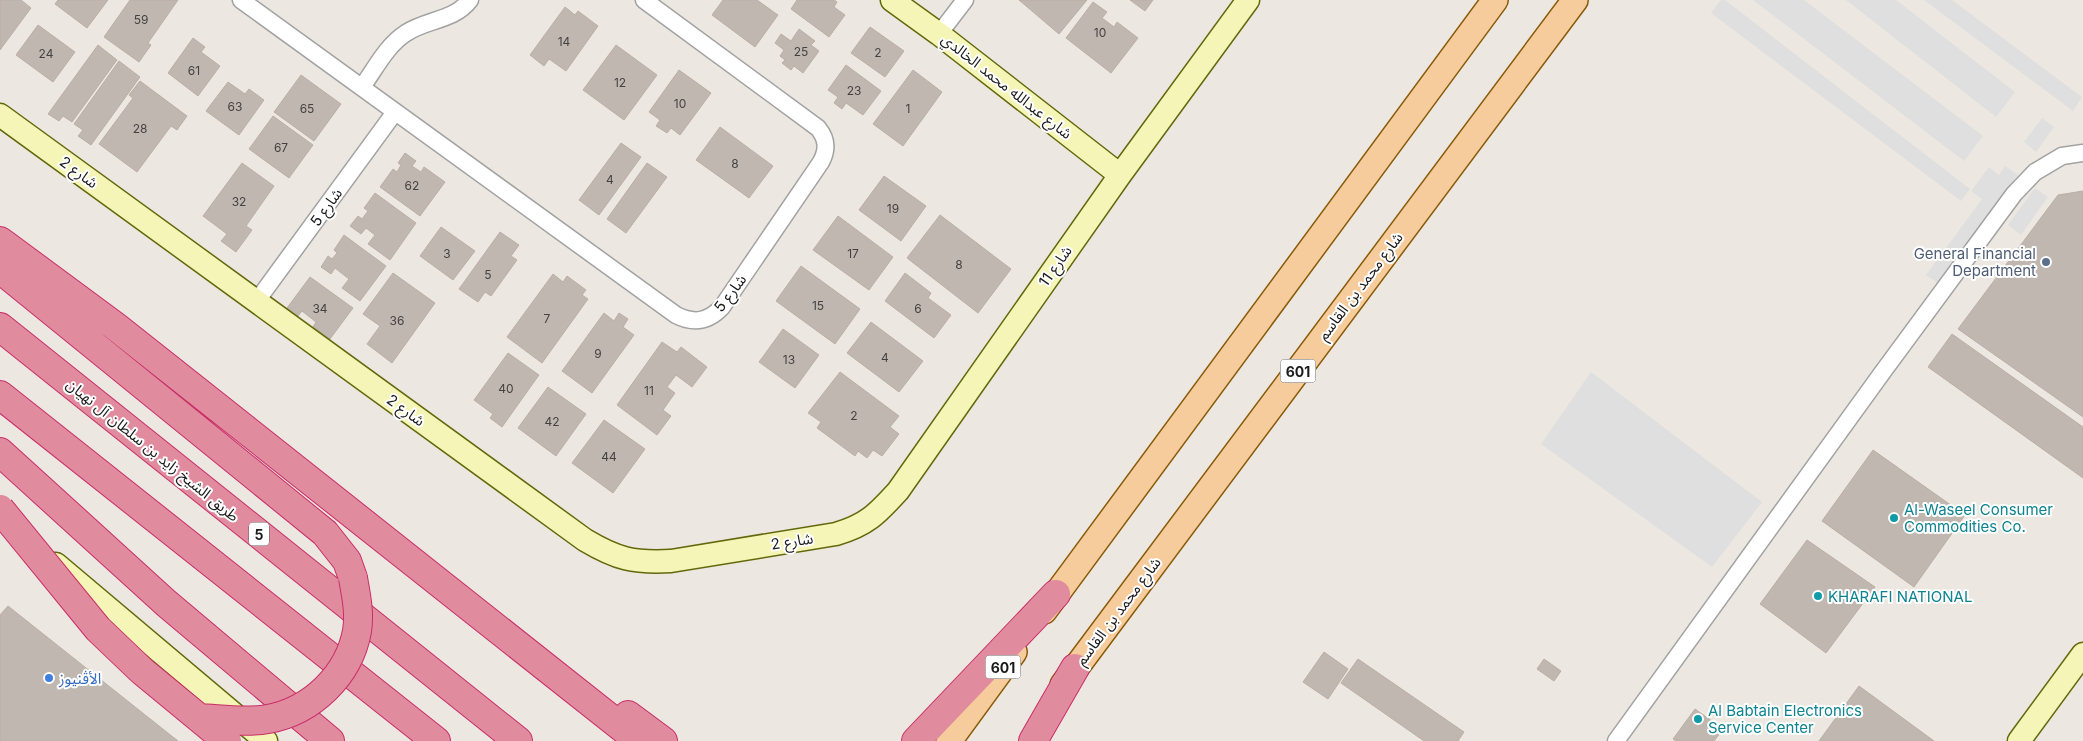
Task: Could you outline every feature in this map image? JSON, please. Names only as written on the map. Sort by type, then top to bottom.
[{"type":"highway","points":[[0,241],[115,326],[456,598],[639,741]]},
{"type":"highway","points":[[0,269],[325,533],[338,547],[347,561],[353,578],[358,604],[357,631],[349,656],[335,679],[316,698],[293,712],[267,720],[199,718]]},
{"type":"highway","name":"طريق الشيخ زايد بن سلطان آل نهيان","points":[[0,327],[518,741]]},
{"type":"highway","points":[[0,395],[436,741]]},
{"type":"highway","points":[[0,452],[166,603],[330,741]]},
{"type":"highway","points":[[0,509],[98,629],[142,671],[227,741]]},
{"type":"highway","points":[[916,741],[1056,594]]},
{"type":"highway","points":[[456,598],[663,741]]},
{"type":"highway","points":[[1033,741],[1075,668]]},
{"type":"main road","name":"601","points":[[949,741],[1495,0]]},
{"type":"main road","name":"شارع محمد بن القاسم","points":[[1020,741],[1574,0]]},
{"type":"street","name":"شارع 5","points":[[241,0],[676,315],[691,321],[708,319],[722,308],[821,162],[825,155],[826,141],[818,128],[644,0]]},
{"type":"street","points":[[362,87],[392,45],[406,33],[417,26],[449,17],[458,12],[470,0]]},
{"type":"street","name":"شارع عبدالله محمد الخالدي","points":[[892,0],[1120,174]]},
{"type":"street","points":[[939,34],[965,0]]},
{"type":"street","name":"شارع 11","points":[[858,528],[880,511],[898,491],[1120,174],[1248,0]]},
{"type":"street","name":"شارع 5","points":[[256,302],[395,112]]},
{"type":"street","name":"شارع 2","points":[[0,115],[585,540],[608,554],[629,560],[671,561],[836,534],[858,528]]},
{"type":"street","points":[[1616,741],[1876,381],[2014,194],[2035,172],[2062,156],[2083,153]]},
{"type":"street","points":[[0,516],[266,741]]},
{"type":"street","points":[[2019,741],[2083,654]]},
{"type":"shaded area","points":[[1721,0],[1725,0],[1970,189],[1961,201],[1711,13]]},
{"type":"shaded area","points":[[1753,0],[1804,0],[1983,136],[1964,161]]},
{"type":"shaded area","points":[[1846,0],[1896,0],[2015,92],[1996,117]]},
{"type":"shaded area","points":[[1924,0],[1952,0],[2082,97],[2073,111]]},
{"type":"shaded area","points":[[2042,118],[2054,127],[2036,152],[2024,142]]},
{"type":"shaded area","points":[[2005,166],[2018,175],[1939,284],[1926,275],[1982,199],[1971,191],[1989,167],[1999,175]]},
{"type":"shaded area","points":[[2035,188],[2048,197],[2021,235],[2008,225]]},
{"type":"shaded area","points":[[1591,372],[1762,502],[1712,567],[1541,444]]},
{"type":"building","points":[[0,0],[21,0],[31,8],[0,50]]},
{"type":"building","points":[[58,0],[108,0],[87,28],[55,4]]},
{"type":"building","points":[[130,0],[178,0],[148,43],[151,45],[139,62],[104,37]]},
{"type":"building","points":[[723,0],[757,0],[778,15],[755,47],[712,15]]},
{"type":"building","points":[[797,0],[834,0],[837,2],[834,7],[845,15],[829,37],[791,9]]},
{"type":"building","points":[[1019,0],[1087,0],[1059,34]]},
{"type":"building","points":[[1130,0],[1153,0],[1145,11]]},
{"type":"building","points":[[1093,2],[1107,12],[1102,18],[1114,27],[1117,22],[1138,38],[1111,73],[1066,38]]},
{"type":"building","points":[[565,7],[575,15],[578,11],[598,26],[566,71],[549,59],[544,66],[530,55]]},
{"type":"building","points":[[38,25],[75,52],[53,82],[16,55]]},
{"type":"building","points":[[870,27],[904,51],[885,77],[851,53]]},
{"type":"building","points":[[799,29],[815,41],[811,45],[819,51],[803,73],[794,66],[791,70],[782,63],[785,60],[780,56],[784,50],[775,43],[781,34],[791,41]]},
{"type":"building","points":[[193,38],[205,47],[201,52],[220,66],[198,96],[168,73]]},
{"type":"building","points":[[98,45],[117,60],[72,122],[63,116],[59,121],[48,114]]},
{"type":"building","points":[[616,45],[657,75],[624,120],[583,90]]},
{"type":"building","points":[[119,61],[140,77],[91,145],[78,136],[83,130],[74,124]]},
{"type":"building","points":[[846,65],[881,91],[863,115],[846,103],[842,109],[834,103],[838,97],[828,90]]},
{"type":"building","points":[[679,70],[711,93],[680,135],[671,128],[667,133],[656,126],[660,120],[649,112]]},
{"type":"building","points":[[913,70],[942,92],[903,146],[873,124]]},
{"type":"building","points":[[301,75],[341,104],[314,141],[274,112]]},
{"type":"building","points":[[140,81],[187,116],[177,130],[171,126],[137,172],[99,144],[133,98],[129,95]]},
{"type":"building","points":[[228,82],[245,94],[249,89],[264,100],[239,135],[206,111]]},
{"type":"building","points":[[273,116],[313,145],[289,178],[249,149]]},
{"type":"building","points":[[720,127],[773,166],[749,198],[696,160]]},
{"type":"building","points":[[621,143],[641,157],[599,215],[579,200]]},
{"type":"building","points":[[405,153],[416,161],[412,166],[421,172],[424,167],[445,182],[420,216],[380,187],[393,169],[397,172],[401,165],[398,163]]},
{"type":"building","points":[[242,163],[274,186],[246,226],[252,230],[236,252],[221,241],[227,234],[203,216]]},
{"type":"building","points":[[647,163],[667,177],[626,233],[607,219]]},
{"type":"building","points":[[884,176],[926,206],[901,241],[859,210]]},
{"type":"building","name":"General Financial Department","points":[[2083,191],[2083,417],[1958,329],[2058,195]]},
{"type":"building","points":[[375,193],[416,223],[390,260],[368,244],[375,235],[366,228],[361,234],[350,226],[358,216],[362,219],[368,211],[364,208]]},
{"type":"building","points":[[940,215],[1011,269],[978,313],[907,258]]},
{"type":"building","points":[[838,216],[893,257],[869,290],[813,250]]},
{"type":"building","points":[[441,227],[475,251],[453,280],[420,256]]},
{"type":"building","points":[[500,232],[519,245],[511,256],[517,260],[491,296],[485,292],[478,302],[459,289]]},
{"type":"building","points":[[344,235],[386,266],[360,301],[342,288],[349,279],[335,268],[331,274],[321,267],[328,256],[332,259],[337,253],[334,250]]},
{"type":"building","points":[[801,266],[860,309],[835,344],[776,301]]},
{"type":"building","points":[[393,273],[435,303],[392,363],[367,344],[380,326],[363,314]]},
{"type":"building","points":[[905,273],[931,293],[928,298],[951,315],[934,338],[885,301]]},
{"type":"building","points":[[553,274],[563,282],[567,276],[586,290],[582,295],[588,299],[542,363],[507,337]]},
{"type":"building","points":[[310,277],[353,308],[330,339],[313,327],[316,322],[302,311],[298,316],[287,308]]},
{"type":"building","points":[[604,313],[614,321],[619,313],[628,319],[623,327],[634,335],[592,393],[562,371]]},
{"type":"building","points":[[871,322],[923,361],[899,392],[847,353]]},
{"type":"building","points":[[783,329],[819,355],[795,388],[759,362]]},
{"type":"building","points":[[1952,334],[2083,427],[2083,478],[1928,367]]},
{"type":"building","points":[[662,342],[677,352],[681,347],[707,367],[692,387],[676,375],[667,387],[675,393],[663,410],[671,416],[657,435],[617,405]]},
{"type":"building","points":[[508,353],[539,375],[502,427],[490,418],[493,414],[474,400]]},
{"type":"building","points":[[840,372],[899,416],[890,427],[899,434],[882,456],[873,450],[867,458],[858,451],[855,456],[817,428],[821,422],[808,413]]},
{"type":"building","points":[[548,387],[586,414],[556,456],[518,428]]},
{"type":"building","points":[[604,420],[645,449],[613,493],[572,463]]},
{"type":"building","name":"Al-Waseel Consumer Commodities Co.","points":[[1873,450],[1965,515],[1914,587],[1822,521]]},
{"type":"building","name":"KHARAFI NATIONAL","points":[[1807,540],[1875,587],[1826,653],[1760,604]]},
{"type":"building","name":"الأڤنيوز","points":[[8,606],[178,741],[0,741],[0,615]]},
{"type":"building","points":[[1324,652],[1348,669],[1328,699],[1303,682]]},
{"type":"building","points":[[1358,659],[1464,732],[1458,741],[1424,741],[1341,683]]},
{"type":"building","points":[[1544,659],[1561,671],[1554,681],[1537,669]]},
{"type":"building","points":[[1859,686],[1934,741],[1819,741]]},
{"type":"building","name":"Al Babtain Electronics Service Center","points":[[1695,709],[1723,729],[1714,741],[1676,741],[1673,739]]},
{"type":"place","name":"General Financial Department","points":[[2046,262]]},
{"type":"place","name":"Al-Waseel Consumer Commodities Co.","points":[[1894,518]]},
{"type":"place","name":"KHARAFI NATIONAL","points":[[1818,596]]},
{"type":"place","name":"الأڤنيوز","points":[[49,678]]},
{"type":"place","name":"Al Babtain Electronics Service Center","points":[[1698,719]]}]
